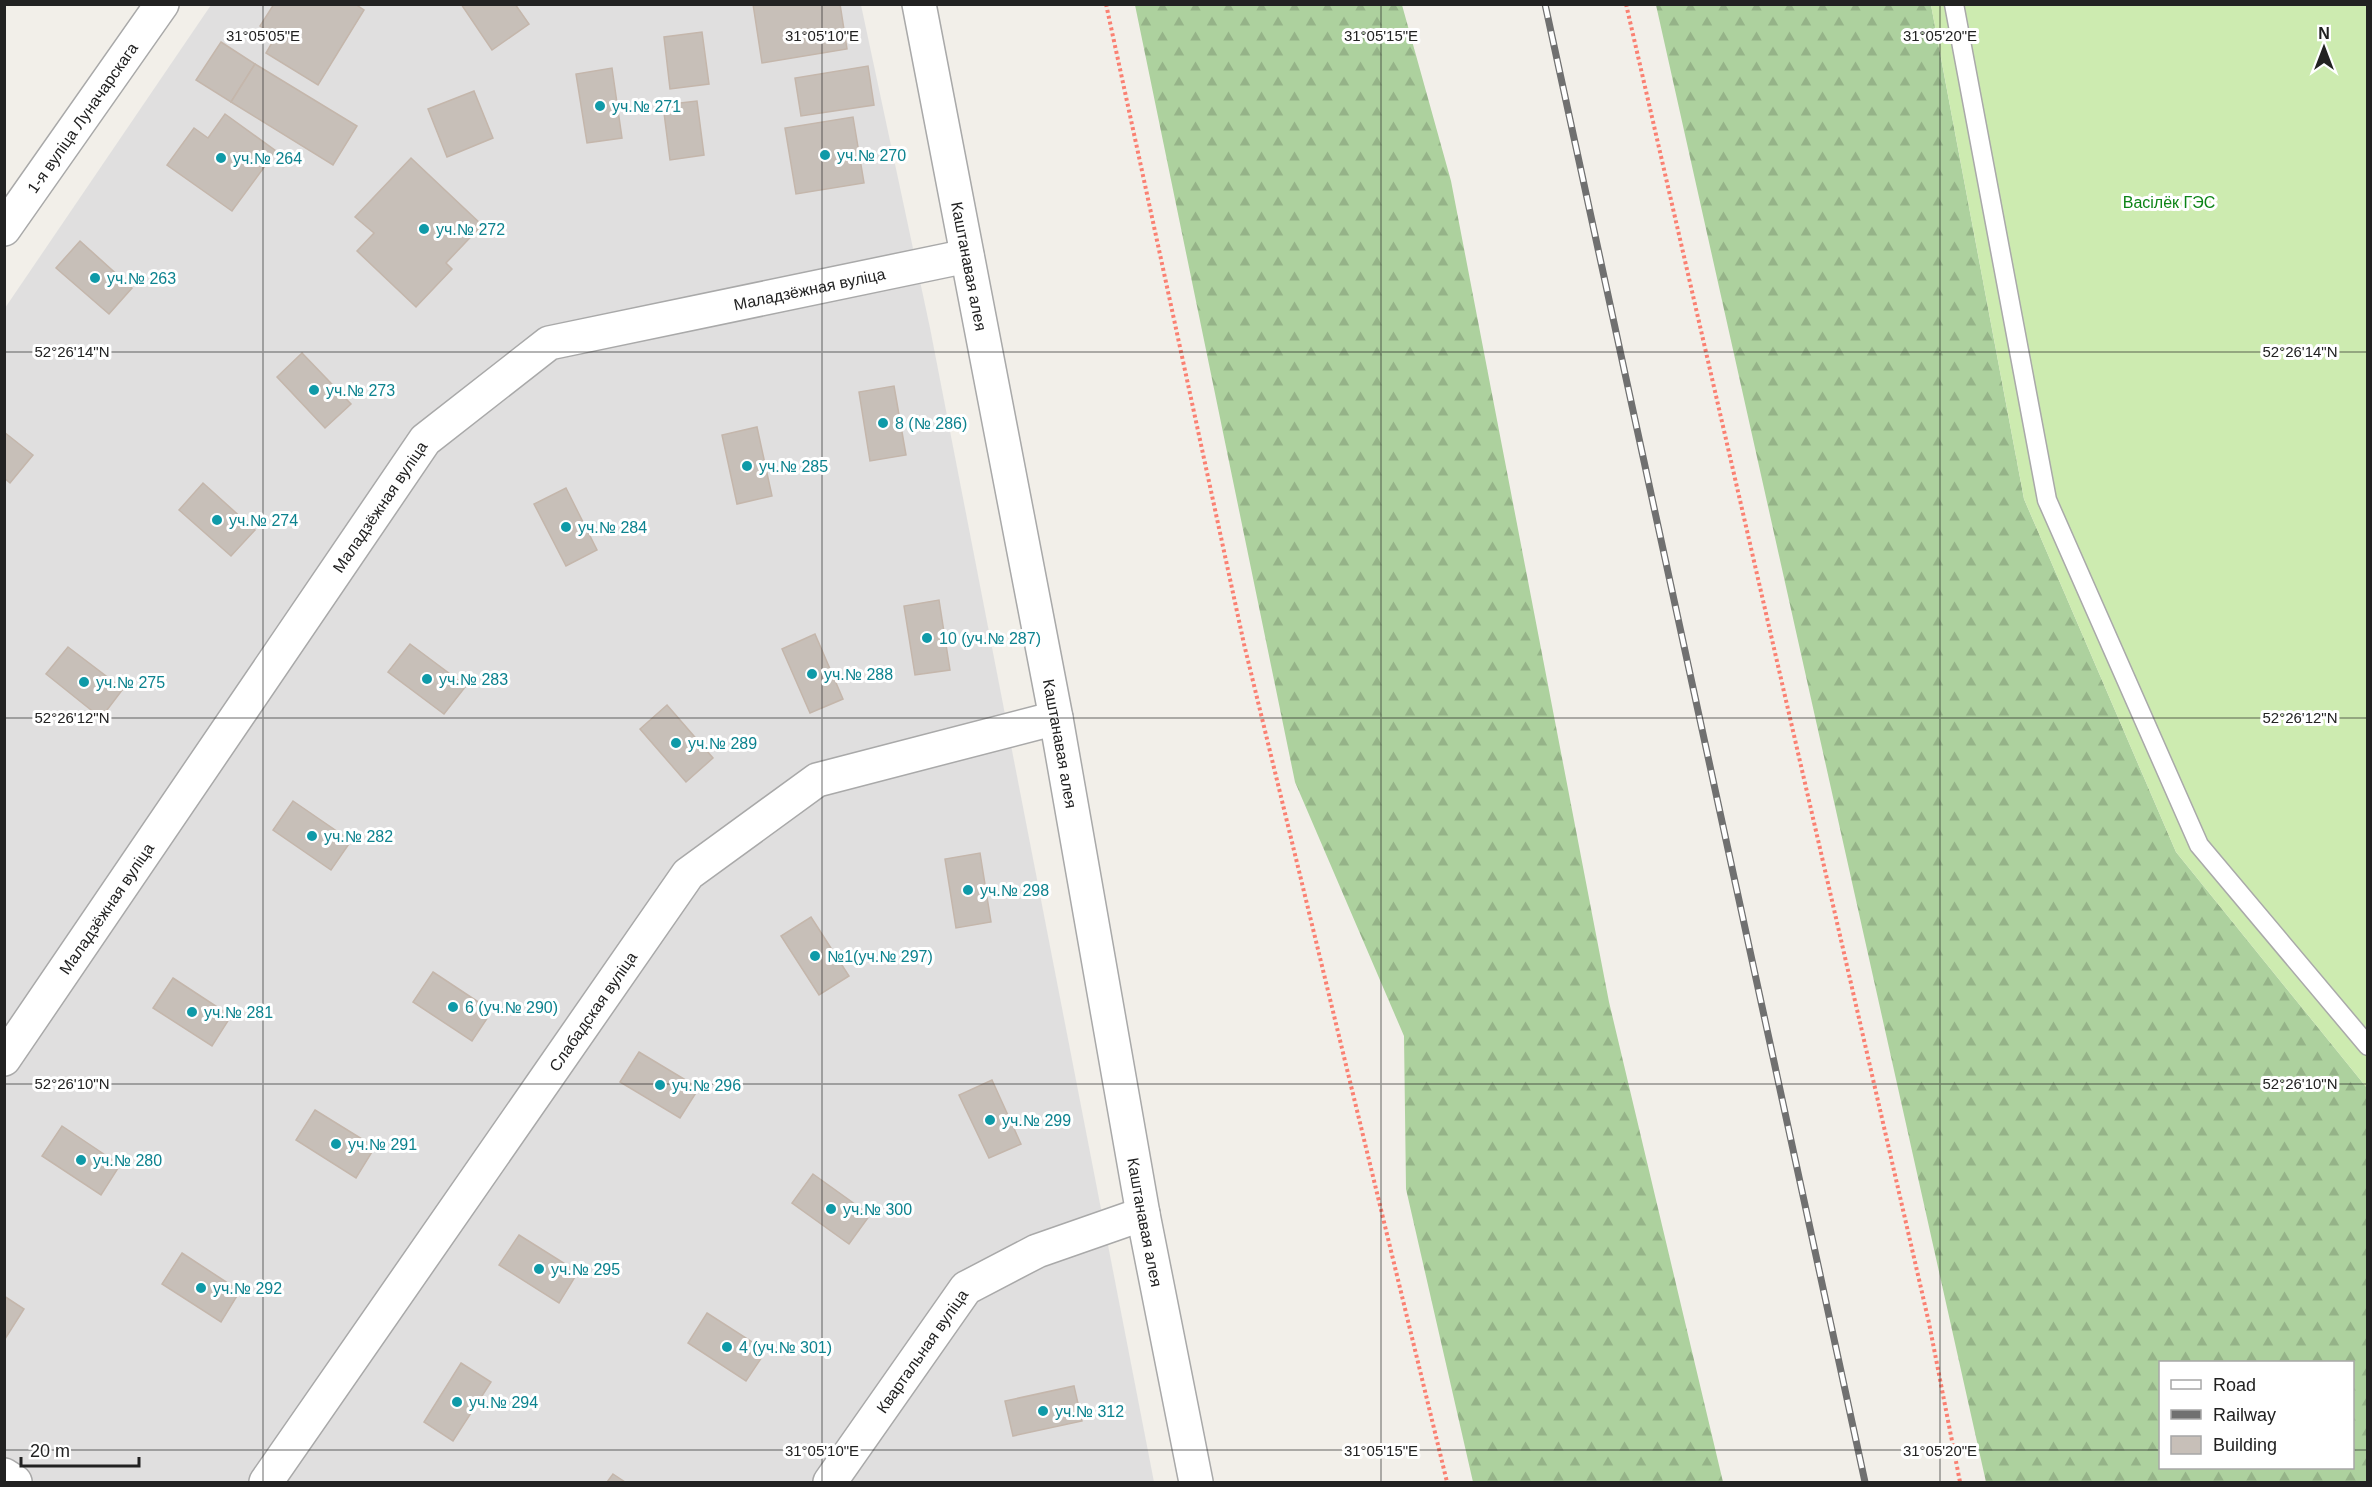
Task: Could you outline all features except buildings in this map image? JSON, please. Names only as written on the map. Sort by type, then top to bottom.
[{"type":"street","name":"1-я вуліца Луначарскага","points":[[4,229],[162,4]]},
{"type":"street","name":"Каштанавая алея","points":[[919,4],[1056,718],[1143,1214],[1196,1482]]},
{"type":"street","name":"Маладзёжная вуліца","points":[[4,1059],[425,440],[549,343],[967,256]]},
{"type":"street","name":"Слабадская вуліца","points":[[266,1482],[688,874],[817,780],[1056,718]]},
{"type":"street","name":"Квартальная вуліца","points":[[830,1482],[966,1287],[1037,1251],[1143,1214]]},
{"type":"street","points":[[4,1475],[15,1482]]},
{"type":"lane","points":[[1954,4],[2047,500],[2199,845],[2367,1046]]},
{"type":"path","points":[[1106,4],[1244,644],[1447,1482]]},
{"type":"path","points":[[1626,4],[1926,1311],[1960,1482]]},
{"type":"shaded area","points":[[211,5],[861,5],[930,328],[1154,1482],[5,1482],[5,308]]},
{"type":"green space","points":[[1135,5],[1402,5],[1451,181],[1609,1002],[1723,1482],[1473,1482],[1406,1189],[1404,1036],[1295,782]]},
{"type":"green space","points":[[1656,5],[1931,5],[2024,499],[2176,852],[2367,1088],[2367,1482],[1986,1482]]},
{"type":"green space","name":"Васілёк ГЭС","points":[[1931,5],[2367,5],[2367,1088],[2176,852],[2024,499]]},
{"type":"railway","points":[[1545,4],[1865,1482]]},
{"type":"place","name":"уч.№ 271","points":[[600,106]]},
{"type":"place","name":"уч.№ 270","points":[[825,155]]},
{"type":"place","name":"уч.№ 264","points":[[221,158]]},
{"type":"place","name":"уч.№ 272","points":[[424,229]]},
{"type":"place","name":"уч.№ 263","points":[[95,278]]},
{"type":"place","name":"уч.№ 273","points":[[314,390]]},
{"type":"place","name":"8 (№ 286)","points":[[883,423]]},
{"type":"place","name":"уч.№ 285","points":[[747,466]]},
{"type":"place","name":"уч.№ 274","points":[[217,520]]},
{"type":"place","name":"уч.№ 284","points":[[566,527]]},
{"type":"place","name":"10 (уч.№ 287)","points":[[927,638]]},
{"type":"place","name":"уч.№ 288","points":[[812,674]]},
{"type":"place","name":"уч.№ 283","points":[[427,679]]},
{"type":"place","name":"уч.№ 275","points":[[84,682]]},
{"type":"place","name":"уч.№ 289","points":[[676,743]]},
{"type":"place","name":"уч.№ 282","points":[[312,836]]},
{"type":"place","name":"уч.№ 298","points":[[968,890]]},
{"type":"place","name":"№1(уч.№ 297)","points":[[815,956]]},
{"type":"place","name":"6 (уч.№ 290)","points":[[453,1007]]},
{"type":"place","name":"уч.№ 281","points":[[192,1012]]},
{"type":"place","name":"уч.№ 296","points":[[660,1085]]},
{"type":"place","name":"уч.№ 299","points":[[990,1120]]},
{"type":"place","name":"уч.№ 291","points":[[336,1144]]},
{"type":"place","name":"уч.№ 280","points":[[81,1160]]},
{"type":"place","name":"уч.№ 300","points":[[831,1209]]},
{"type":"place","name":"уч.№ 295","points":[[539,1269]]},
{"type":"place","name":"уч.№ 292","points":[[201,1288]]},
{"type":"place","name":"4 (уч.№ 301)","points":[[727,1347]]},
{"type":"place","name":"уч.№ 294","points":[[457,1402]]},
{"type":"place","name":"уч.№ 312","points":[[1043,1411]]}]
